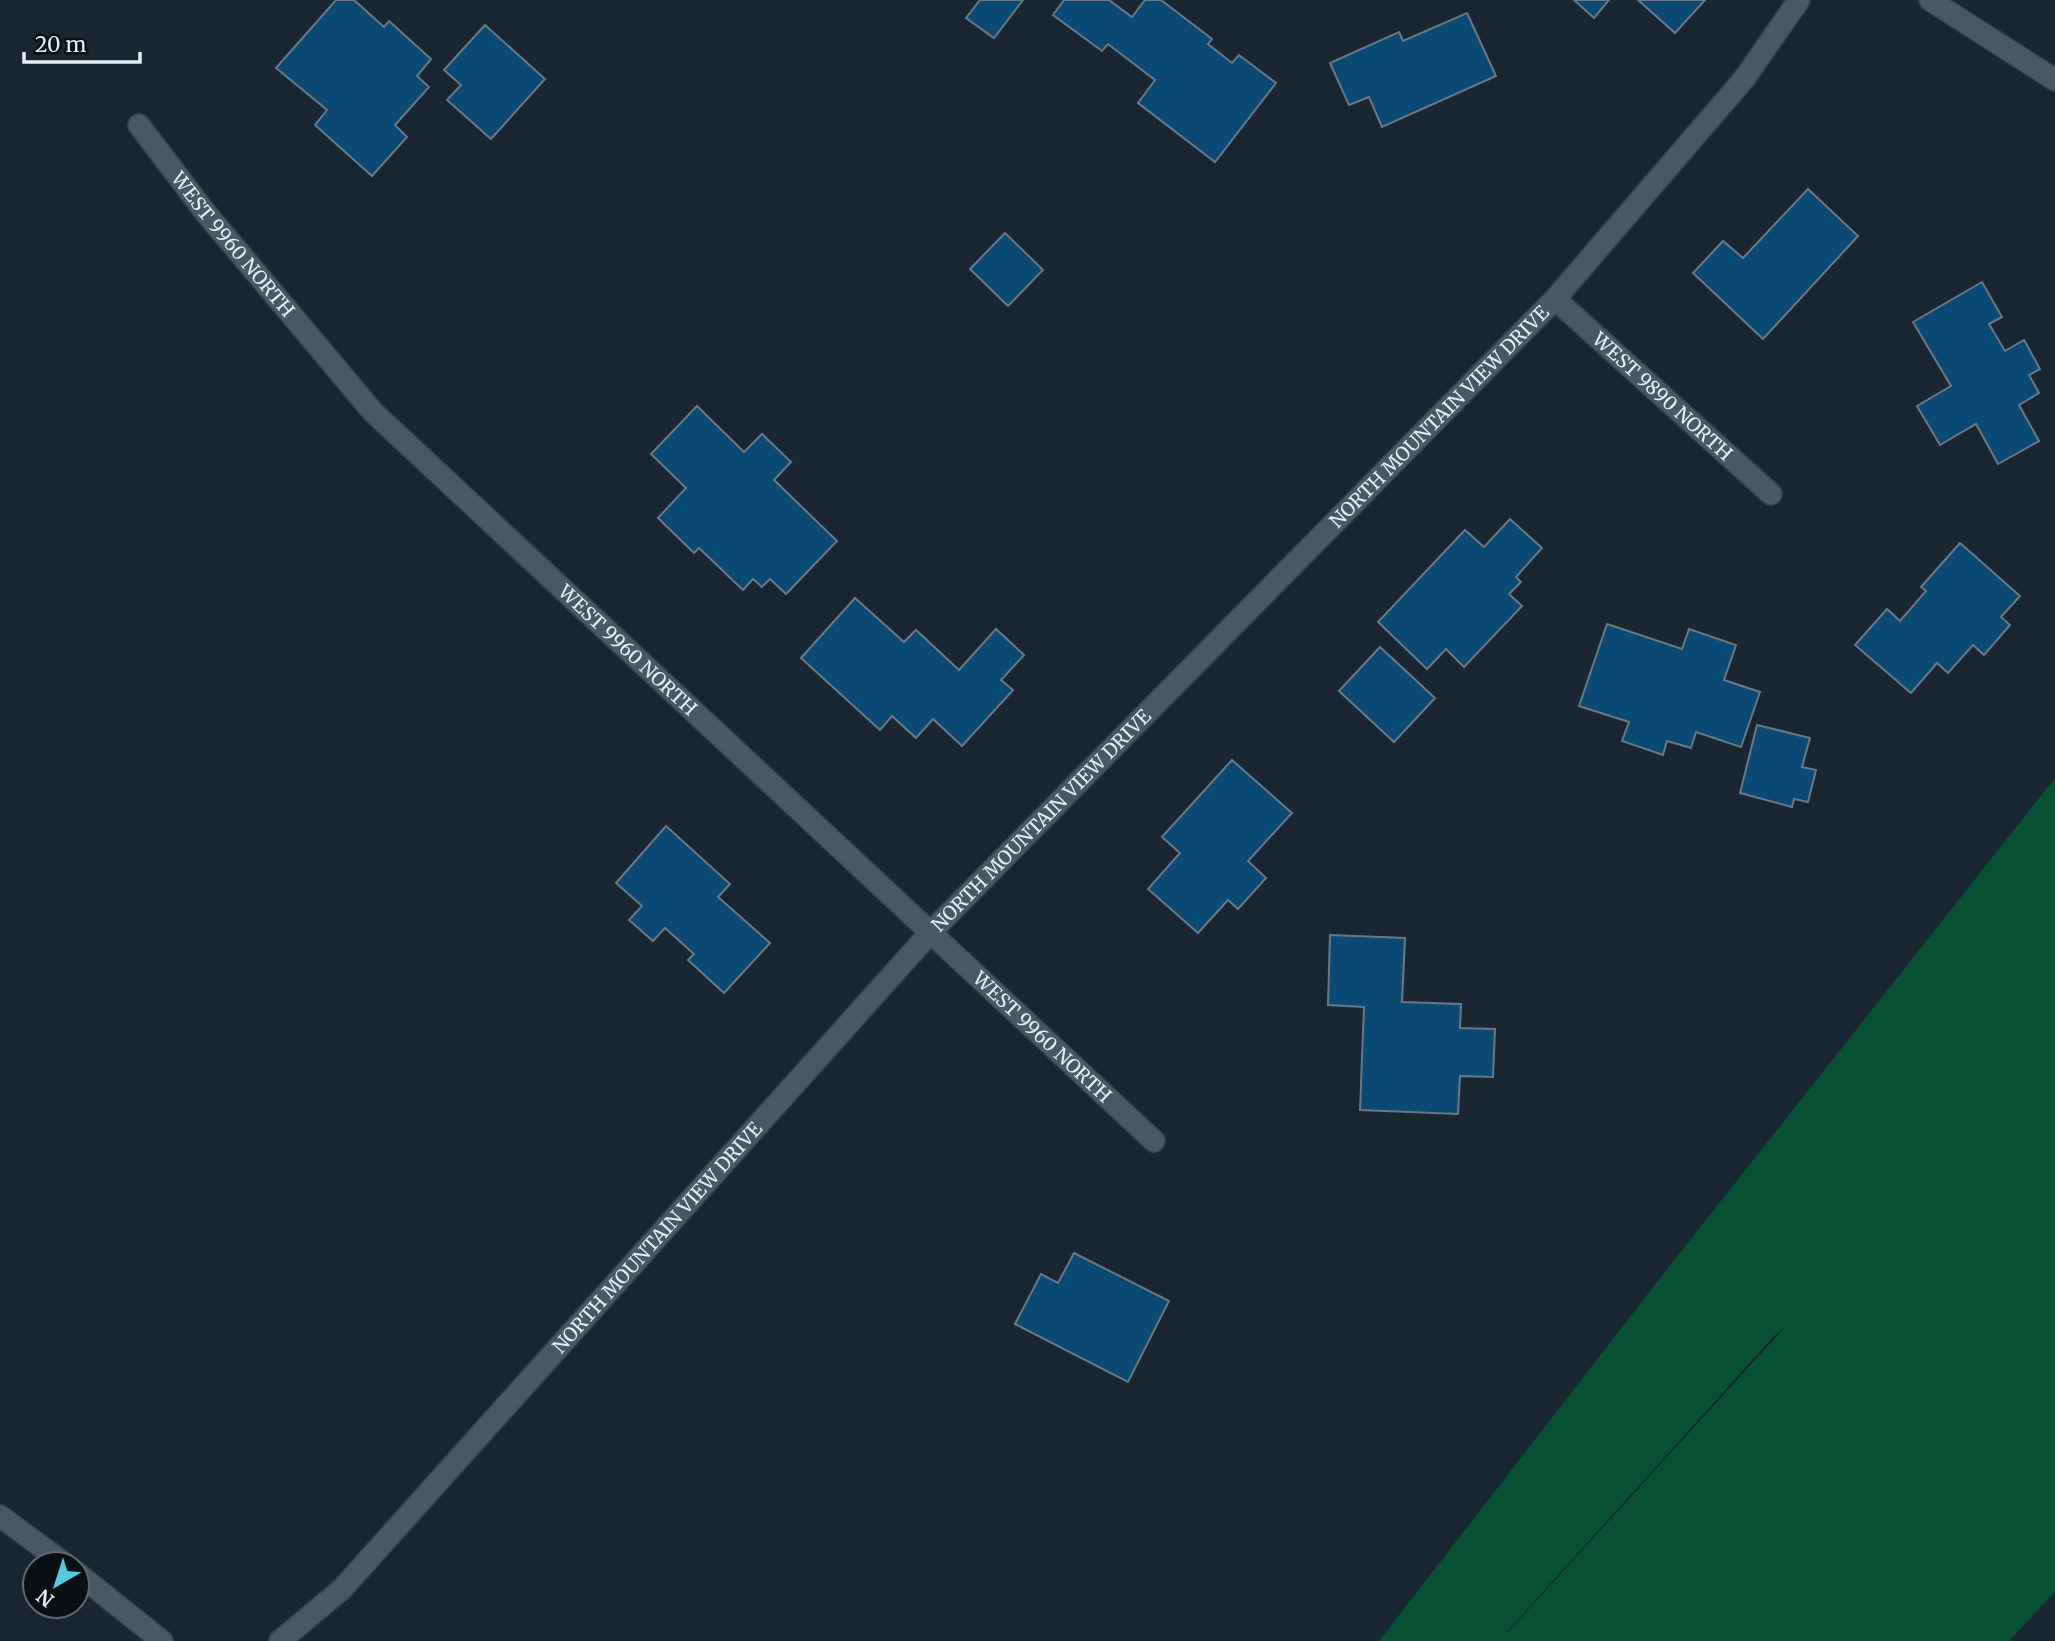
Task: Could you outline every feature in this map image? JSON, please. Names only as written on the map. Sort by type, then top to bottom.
[{"type":"street","name":"NORTH MOUNTAIN VIEW DRIVE","points":[[280,1641],[342,1589],[930,933],[1555,299],[1744,79],[1799,0]]},
{"type":"street","points":[[1930,0],[2055,80]]},
{"type":"street","name":"WEST 9960 NORTH","points":[[139,125],[205,212],[373,412],[1154,1141]]},
{"type":"street","name":"WEST 9890 NORTH","points":[[1555,299],[1771,494]]},
{"type":"street","points":[[0,1516],[46,1550]]},
{"type":"street","points":[[91,1584],[162,1641]]},
{"type":"green space","points":[[2055,778],[2055,1592],[2009,1641],[1379,1641],[1664,1273]],"holes":[[[1784,1328],[1507,1633],[1774,1336]]]},
{"type":"building","points":[[336,0],[354,0],[384,27],[389,21],[431,59],[417,76],[429,87],[395,125],[407,137],[372,176],[315,125],[327,110],[276,68]]},
{"type":"building","points":[[980,0],[1023,0],[994,38],[966,18]]},
{"type":"building","points":[[1064,0],[1109,0],[1132,17],[1145,0],[1161,0],[1212,39],[1208,44],[1232,63],[1239,55],[1276,83],[1215,162],[1138,103],[1155,80],[1108,44],[1102,51],[1053,15]]},
{"type":"building","points":[[1574,0],[1609,0],[1594,18]]},
{"type":"building","points":[[1638,0],[1705,0],[1675,33]]},
{"type":"building","points":[[1467,13],[1496,76],[1382,127],[1369,97],[1349,105],[1330,63],[1399,32],[1403,41]]},
{"type":"building","points":[[485,25],[545,79],[491,139],[447,100],[461,85],[444,70]]},
{"type":"building","points":[[1808,189],[1858,236],[1763,339],[1693,273],[1723,241],[1743,258]]},
{"type":"building","points":[[1005,233],[1043,270],[1008,306],[970,269]]},
{"type":"building","points":[[1982,282],[2002,317],[1989,324],[2005,351],[2024,340],[2040,369],[2029,375],[2039,393],[2019,405],[2039,441],[1998,464],[1976,424],[1940,445],[1917,406],[1951,386],[1913,322]]},
{"type":"building","points":[[697,406],[744,452],[762,434],[791,462],[774,480],[837,541],[786,594],[770,579],[762,587],[753,579],[743,590],[699,548],[694,553],[658,518],[686,488],[651,454]]},
{"type":"building","points":[[1510,519],[1542,548],[1516,577],[1521,582],[1509,594],[1522,606],[1464,667],[1446,649],[1427,669],[1378,622],[1465,530],[1484,547]]},
{"type":"building","points":[[1960,543],[2020,596],[2001,617],[2010,625],[1984,655],[1973,645],[1948,673],[1937,663],[1911,693],[1855,645],[1887,609],[1900,621],[1926,591],[1921,587]]},
{"type":"building","points":[[855,598],[904,642],[916,630],[959,670],[996,629],[1024,655],[1001,680],[1013,690],[962,746],[933,719],[916,738],[892,716],[880,730],[801,658]]},
{"type":"building","points":[[1607,624],[1682,649],[1689,629],[1736,645],[1724,680],[1760,692],[1741,747],[1696,732],[1691,748],[1667,741],[1663,755],[1622,741],[1629,722],[1579,706]]},
{"type":"building","points":[[1380,647],[1435,698],[1394,742],[1339,691]]},
{"type":"building","points":[[1757,725],[1810,738],[1802,767],[1816,770],[1808,802],[1794,799],[1792,807],[1740,793]]},
{"type":"building","points":[[1232,760],[1292,813],[1248,861],[1266,878],[1238,909],[1228,900],[1198,933],[1148,889],[1180,853],[1162,837]]},
{"type":"building","points":[[666,826],[730,884],[718,897],[770,943],[724,993],[688,960],[694,954],[665,928],[653,941],[629,920],[642,906],[616,883]]},
{"type":"building","points":[[1330,935],[1405,938],[1402,1002],[1461,1004],[1460,1028],[1495,1029],[1493,1077],[1460,1076],[1458,1114],[1360,1110],[1364,1007],[1328,1005]]},
{"type":"building","points":[[1074,1253],[1169,1301],[1128,1382],[1015,1324],[1041,1274],[1058,1283]]}]
